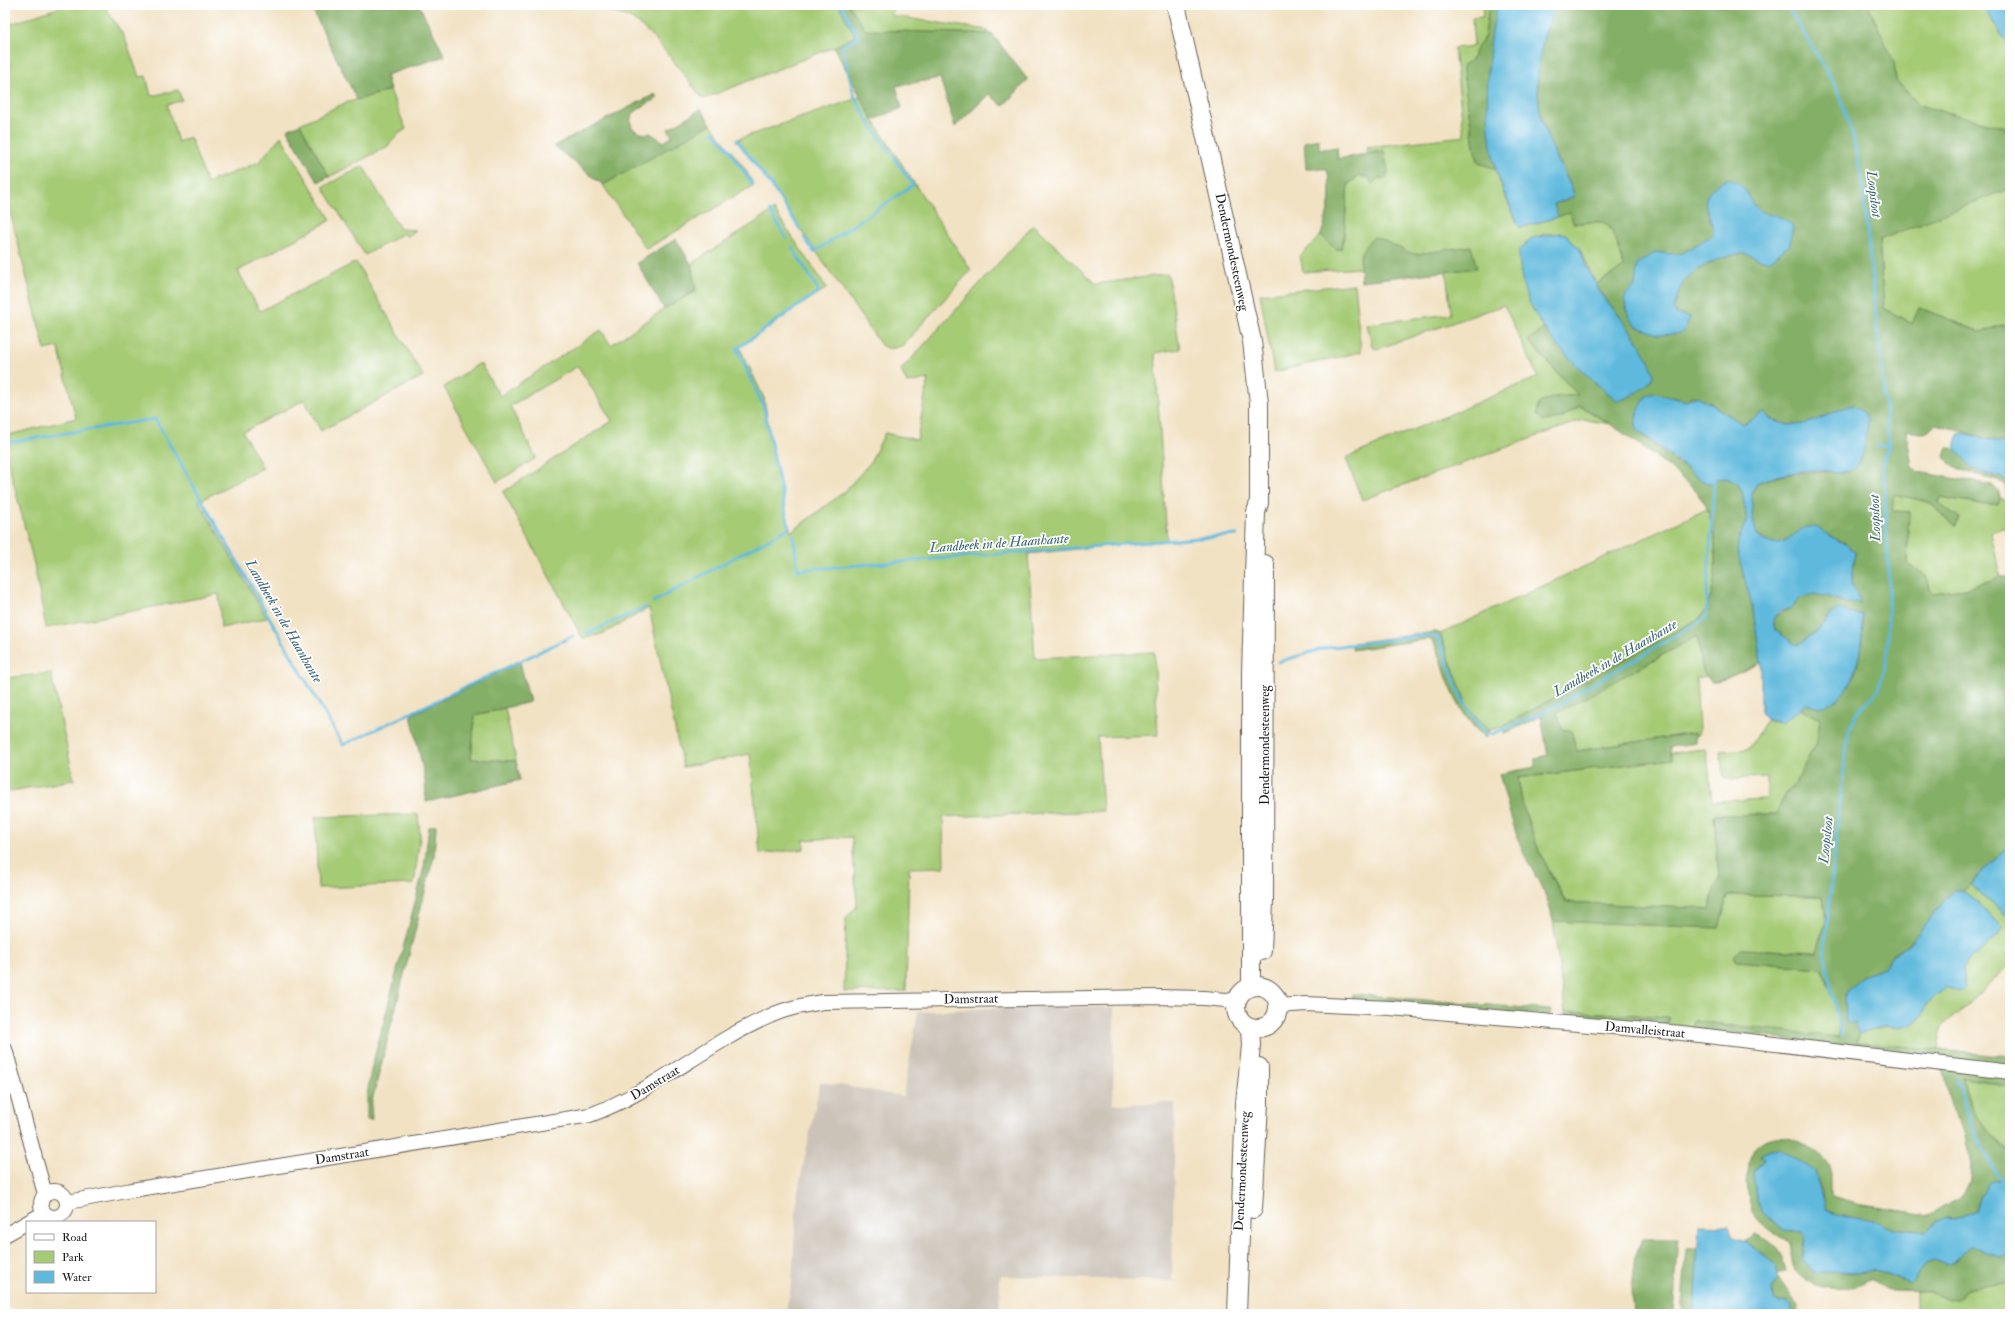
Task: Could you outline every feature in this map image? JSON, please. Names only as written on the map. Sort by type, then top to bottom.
[{"type":"main road","name":"Dendermondesteenweg","points":[[1176,5],[1252,341],[1259,403],[1259,503],[1256,512],[1251,665],[1257,987]]},
{"type":"main road","points":[[1257,987],[1275,996],[1278,1006],[1275,1019],[1270,1024],[1256,1028],[1240,1020],[1236,1012],[1237,1002],[1242,993],[1257,987]]},
{"type":"main road","name":"Dendermondesteenweg","points":[[1236,1314],[1245,1103],[1251,1046],[1256,1028]]},
{"type":"main road","name":"Dendermondesteenweg","points":[[1248,1314],[1256,1028]]},
{"type":"street","name":"Damstraat","points":[[68,1202],[132,1190],[590,1115],[628,1099],[749,1026],[770,1016],[794,1008],[823,1002],[1159,997],[1204,998],[1237,1002]]},
{"type":"street","name":"Damvalleistraat","points":[[1278,1006],[1306,1004],[1390,1008],[1682,1033],[2010,1072]]},
{"type":"street","points":[[5,1049],[45,1194]]},
{"type":"street","points":[[50,1191],[58,1191],[65,1196],[68,1202],[66,1212],[60,1216],[50,1217],[44,1213],[41,1203],[45,1194],[50,1191]]},
{"type":"street","points":[[30,1221],[44,1213]]},
{"type":"street","points":[[5,1235],[26,1223]]},
{"type":"shaded area","points":[[1011,1007],[1114,1007],[1113,1104],[1175,1103],[1172,1281],[1000,1276],[999,1314],[785,1314],[792,1283],[797,1197],[820,1082],[903,1096],[918,1012]]},
{"type":"green space","points":[[66,5],[104,5],[125,38],[139,77],[146,76],[151,96],[178,90],[182,100],[167,105],[178,142],[190,137],[207,183],[259,162],[281,136],[331,220],[238,271],[260,311],[356,262],[423,376],[321,431],[304,400],[243,432],[263,468],[199,501],[267,618],[221,628],[219,594],[46,628],[34,564],[5,449],[5,436],[76,418],[58,347],[45,350],[5,192],[5,26]]},
{"type":"green space","points":[[310,5],[419,5],[445,56],[386,75],[390,90],[357,100]]},
{"type":"green space","points":[[597,5],[839,5],[856,36],[834,47],[703,99],[645,29],[632,19],[605,10]]},
{"type":"green space","points":[[839,5],[849,5],[865,30],[992,34],[1028,80],[1003,106],[989,94],[955,127],[940,78],[896,86],[902,108],[873,120],[834,47],[855,36]]},
{"type":"green space","points":[[849,5],[894,5],[892,16],[988,30],[987,34],[865,30]]},
{"type":"green space","points":[[1482,5],[1492,5],[1488,13],[1485,36],[1474,57],[1463,66],[1475,152],[1479,163],[1496,169],[1504,194],[1520,228],[1570,212],[1573,223],[1602,222],[1606,224],[1613,235],[1624,267],[1596,284],[1579,247],[1565,234],[1546,234],[1533,238],[1528,299],[1544,329],[1528,341],[1578,395],[1554,397],[1539,403],[1537,415],[1561,418],[1580,406],[1610,424],[1587,420],[1579,421],[1362,500],[1346,458],[1538,377],[1504,305],[1377,349],[1372,346],[1367,324],[1451,314],[1446,272],[1477,268],[1408,253],[1401,249],[1360,253],[1361,268],[1303,272],[1300,256],[1321,235],[1335,249],[1341,249],[1344,237],[1348,184],[1360,176],[1385,179],[1388,172],[1384,151],[1368,153],[1367,147],[1464,136],[1454,48],[1474,46],[1472,18],[1483,17]]},
{"type":"green space","points":[[1492,5],[1497,5],[1493,24],[1489,66],[1488,108],[1492,150],[1496,169],[1479,163],[1475,152],[1463,72],[1463,66],[1474,57],[1474,52],[1485,36],[1488,12]]},
{"type":"green space","points":[[1556,5],[1868,5],[1894,62],[1896,80],[1919,105],[2010,129],[2010,188],[1879,240],[1884,308],[1912,324],[1919,307],[1980,332],[2005,324],[2010,327],[2010,445],[1936,424],[1928,431],[1922,433],[1906,430],[1912,466],[1918,472],[1992,485],[1999,493],[1999,504],[1981,504],[1940,497],[1938,503],[1959,517],[1956,527],[1929,502],[1894,494],[1892,511],[1909,512],[1907,563],[1927,577],[1930,589],[1933,593],[1965,589],[2000,577],[2010,577],[2010,845],[1963,890],[1953,890],[1912,941],[1891,956],[1886,967],[1863,976],[1847,1023],[1855,1023],[1860,1034],[1856,1042],[2010,1057],[2010,1066],[1692,1028],[1694,1021],[1839,1037],[1837,1011],[1828,983],[1821,968],[1737,961],[1734,956],[1741,949],[1817,952],[1826,921],[1823,896],[1728,895],[1719,928],[1553,921],[1545,895],[1525,856],[1517,836],[1499,774],[1535,767],[1535,758],[1548,755],[1541,716],[1504,734],[1501,727],[1700,618],[1708,606],[1712,592],[1715,567],[1715,541],[1710,516],[1706,506],[1698,495],[1668,466],[1629,437],[1580,406],[1561,418],[1544,421],[1537,415],[1539,403],[1554,397],[1578,395],[1528,340],[1544,329],[1596,384],[1629,397],[1652,379],[1638,341],[1605,299],[1596,284],[1624,267],[1619,248],[1610,228],[1602,222],[1573,223],[1570,212],[1558,217],[1554,204],[1575,196],[1547,136],[1540,111],[1538,96],[1539,65],[1541,50]],"holes":[[[1664,395],[1686,401],[1693,396],[1711,403],[1743,424],[1764,413],[1774,420],[1784,424],[1804,424],[1823,418],[1843,408],[1845,473],[1822,471],[1801,473],[1780,476],[1758,482],[1752,493],[1751,517],[1757,532],[1761,538],[1767,542],[1779,543],[1805,527],[1846,543],[1855,552],[1852,584],[1845,603],[1822,595],[1805,595],[1800,598],[1795,605],[1779,613],[1773,619],[1775,630],[1797,645],[1816,631],[1831,613],[1863,615],[1862,639],[1857,667],[1848,684],[1819,707],[1806,704],[1800,709],[1820,719],[1817,741],[1795,784],[1783,797],[1777,814],[1714,815],[1719,880],[1712,895],[1710,909],[1565,902],[1539,851],[1523,807],[1518,778],[1672,759],[1670,747],[1695,743],[1695,733],[1577,751],[1571,731],[1562,729],[1557,713],[1697,636],[1703,671],[1711,682],[1725,679],[1761,663],[1753,609],[1739,538],[1747,520],[1742,491],[1737,483],[1726,478],[1717,479],[1678,464],[1637,430]]]},
{"type":"green space","points":[[1868,5],[1982,5],[2003,37],[2010,43],[2010,129],[1919,105],[1896,80],[1894,62]]},
{"type":"green space","points":[[390,90],[406,129],[397,135],[387,147],[329,177],[300,124],[345,103]]},
{"type":"green space","points":[[655,94],[657,98],[641,107],[633,114],[631,123],[634,130],[646,134],[650,133],[664,142],[672,136],[668,129],[701,109],[711,124],[603,185],[554,146]]},
{"type":"green space","points":[[861,97],[873,120],[971,270],[903,345],[894,348],[887,348],[881,345],[738,139]]},
{"type":"green space","points":[[300,124],[329,177],[318,182],[287,130]]},
{"type":"green space","points":[[711,124],[745,169],[754,185],[646,249],[603,185]]},
{"type":"green space","points":[[1319,139],[1319,150],[1337,147],[1338,159],[1384,151],[1388,172],[1385,179],[1380,177],[1372,184],[1368,177],[1360,176],[1348,184],[1344,237],[1341,249],[1335,249],[1321,235],[1330,195],[1327,169],[1306,169],[1304,142]]},
{"type":"green space","points":[[363,166],[400,229],[416,230],[407,237],[404,233],[365,255],[323,187]]},
{"type":"green space","points":[[2010,188],[2010,327],[2005,324],[1980,332],[1919,307],[1912,324],[1884,308],[1879,240]]},
{"type":"green space","points":[[774,210],[827,288],[739,346],[764,398],[774,458],[791,532],[844,492],[870,463],[885,433],[917,440],[928,379],[907,383],[901,370],[1033,225],[1096,284],[1168,274],[1180,349],[1155,353],[1167,540],[1028,554],[1035,658],[1154,652],[1158,735],[1098,737],[1103,811],[943,817],[944,867],[909,868],[906,991],[844,992],[846,918],[857,906],[852,837],[804,840],[804,849],[760,854],[750,754],[683,767],[649,608],[604,633],[583,639],[503,492],[612,421],[578,366],[510,406],[536,458],[497,482],[444,387],[480,363],[500,396],[601,330],[611,345],[664,309],[696,291],[691,264]]},
{"type":"green space","points":[[1374,237],[1405,251],[1416,254],[1471,246],[1477,268],[1361,281],[1360,262],[1362,252]]},
{"type":"green space","points":[[676,239],[691,264],[696,291],[664,309],[637,263]]},
{"type":"green space","points":[[1354,284],[1361,352],[1274,372],[1260,294]]},
{"type":"green space","points":[[1947,448],[1953,448],[1973,466],[1985,474],[2003,478],[2010,483],[2010,502],[2008,501],[2005,484],[1954,466],[1947,461],[1944,456]]},
{"type":"green space","points":[[1894,494],[1928,502],[1944,516],[1959,517],[1938,503],[1940,497],[1981,504],[1999,504],[2000,498],[2010,502],[2010,509],[2005,513],[2008,526],[1991,532],[2000,577],[1965,589],[1933,593],[1930,589],[1927,577],[1907,563],[1909,512],[1892,511]]},
{"type":"green space","points":[[1707,509],[1715,543],[1716,567],[1710,602],[1700,618],[1501,727],[1490,730],[1476,717],[1466,703],[1440,634]]},
{"type":"green space","points":[[1435,632],[1440,634],[1466,703],[1476,717],[1490,730],[1485,738],[1474,727],[1459,705],[1433,641],[1428,639],[1352,650],[1353,643]]},
{"type":"green space","points":[[1697,635],[1703,671],[1707,676],[1696,678],[1699,729],[1698,735],[1695,735],[1694,733],[1577,751],[1571,731],[1562,729],[1557,713]]},
{"type":"green space","points":[[520,662],[530,702],[475,715],[471,759],[516,761],[520,780],[426,802],[425,779],[411,715]]},
{"type":"green space","points":[[51,673],[74,780],[5,792],[5,678]]},
{"type":"green space","points":[[505,708],[516,761],[471,759],[475,715]]},
{"type":"green space","points":[[1800,709],[1820,719],[1817,741],[1795,784],[1783,797],[1777,814],[1714,815],[1719,880],[1712,895],[1710,909],[1566,902],[1539,851],[1523,807],[1518,778],[1672,759],[1671,753],[1705,749],[1707,752],[1712,801],[1767,799],[1767,777],[1724,779],[1720,751],[1749,749],[1767,720],[1772,722],[1781,722]]},
{"type":"green space","points":[[418,814],[420,836],[414,884],[318,888],[315,817]]},
{"type":"green space","points":[[436,825],[434,856],[371,1105],[372,1120],[367,1120],[367,1096],[371,1070],[424,868],[429,827]]},
{"type":"green space","points":[[1970,884],[2005,915],[2010,908],[2010,964],[1967,1006],[1942,1026],[1938,1050],[1856,1042],[1860,1034],[1887,1026],[1900,1028],[1922,1016],[1928,1003],[1947,987],[1956,991],[1963,975],[1962,970],[1969,959],[2000,934],[2002,927],[1963,890]]},
{"type":"green space","points":[[1728,895],[1823,896],[1826,921],[1817,952],[1741,949],[1738,961],[1821,968],[1828,983],[1837,1012],[1839,1038],[1694,1021],[1692,1028],[1667,1025],[1669,1017],[1565,1011],[1553,921],[1719,928]]},
{"type":"green space","points":[[1352,994],[1551,1010],[1550,1015],[1351,1001]]},
{"type":"green space","points":[[1565,1011],[1669,1017],[1667,1025],[1564,1017]]},
{"type":"green space","points":[[1942,1068],[2010,1076],[2010,1088],[1984,1081],[1963,1078],[1969,1101],[1979,1120],[2010,1152],[2010,1177],[1989,1182],[1980,1198],[1976,1211],[1954,1220],[1945,1219],[1927,1231],[1898,1230],[1874,1220],[1836,1214],[1825,1210],[1821,1189],[1817,1179],[1808,1168],[1779,1149],[1760,1156],[1764,1158],[1754,1172],[1757,1200],[1763,1214],[1783,1230],[1802,1232],[1804,1236],[1802,1252],[1813,1272],[1859,1273],[1874,1270],[1888,1274],[1910,1284],[1929,1262],[1933,1260],[1948,1264],[1952,1263],[1971,1244],[2001,1258],[2010,1254],[2010,1282],[1967,1289],[1958,1299],[1948,1300],[1930,1292],[1893,1291],[1886,1289],[1870,1279],[1855,1286],[1846,1288],[1829,1288],[1805,1280],[1794,1268],[1790,1244],[1766,1228],[1755,1216],[1749,1200],[1747,1182],[1749,1161],[1752,1152],[1759,1145],[1769,1139],[1778,1137],[1797,1141],[1807,1146],[1830,1165],[1830,1193],[1832,1197],[1857,1204],[1929,1215],[1960,1198],[1971,1180],[1972,1166],[1965,1131],[1951,1106]]},
{"type":"green space","points":[[1963,1078],[1984,1081],[2010,1088],[2010,1152],[1979,1120],[1969,1101]]},
{"type":"green space","points":[[1754,1234],[1772,1244],[1776,1248],[1782,1258],[1786,1272],[1778,1275],[1770,1260],[1745,1242]]},
{"type":"green space","points":[[1642,1238],[1679,1238],[1673,1314],[1634,1314],[1632,1290],[1636,1255]]},
{"type":"green space","points":[[1687,1248],[1698,1248],[1694,1314],[1681,1314]]},
{"type":"green space","points":[[1779,1280],[1799,1306],[1798,1314],[1792,1314],[1792,1305],[1783,1302],[1777,1303],[1773,1300],[1772,1288]]},
{"type":"green space","points":[[2010,1282],[2010,1314],[1917,1314],[1917,1292],[1930,1292],[1948,1300],[1958,1299],[1967,1289],[1974,1286]]},
{"type":"water","points":[[1497,5],[1556,5],[1541,50],[1538,96],[1540,111],[1547,136],[1575,196],[1554,204],[1558,217],[1520,228],[1498,177],[1489,130],[1488,65]]},
{"type":"water","points":[[1982,5],[2010,5],[2010,43],[2003,37]]},
{"type":"water","points":[[1728,179],[1741,185],[1753,203],[1762,212],[1785,219],[1793,226],[1790,245],[1775,257],[1767,261],[1745,254],[1734,255],[1708,264],[1692,274],[1682,285],[1674,309],[1676,314],[1690,317],[1685,330],[1678,334],[1659,335],[1636,326],[1629,318],[1624,300],[1627,293],[1635,286],[1637,264],[1656,252],[1670,254],[1682,253],[1713,235],[1712,224],[1706,207],[1706,197],[1711,189]]},
{"type":"water","points":[[1559,233],[1566,234],[1572,242],[1579,247],[1588,270],[1604,299],[1620,316],[1639,343],[1648,358],[1654,374],[1648,384],[1639,391],[1618,401],[1579,368],[1555,342],[1535,314],[1526,293],[1521,275],[1519,251],[1532,238]]},
{"type":"water","points":[[1655,393],[1686,401],[1697,396],[1743,424],[1764,413],[1776,421],[1798,425],[1819,419],[1853,405],[1860,409],[1868,418],[1863,452],[1855,468],[1846,472],[1810,470],[1795,472],[1758,482],[1752,493],[1752,515],[1757,535],[1764,541],[1775,543],[1785,541],[1805,527],[1816,527],[1839,541],[1846,543],[1855,551],[1852,584],[1861,604],[1845,603],[1834,598],[1814,594],[1800,598],[1792,608],[1780,611],[1773,619],[1775,630],[1797,645],[1817,631],[1837,609],[1863,615],[1860,652],[1852,678],[1838,699],[1828,705],[1820,707],[1806,704],[1782,723],[1767,720],[1761,712],[1761,663],[1753,609],[1737,550],[1739,538],[1747,520],[1742,491],[1737,483],[1726,478],[1717,479],[1714,485],[1703,481],[1637,430],[1636,421],[1640,408],[1647,395]]},
{"type":"water","points":[[1964,433],[2010,445],[2010,483],[2001,478],[1977,471],[1958,453],[1956,449],[1956,441],[1959,434]]},
{"type":"water","points":[[2010,845],[2010,908],[2005,915],[1970,884]]},
{"type":"water","points":[[1953,890],[1963,890],[2002,927],[2000,934],[1969,959],[1962,970],[1965,987],[1960,992],[1947,987],[1928,1003],[1922,1016],[1910,1025],[1900,1028],[1887,1026],[1860,1034],[1855,1023],[1846,1023],[1845,1000],[1847,991],[1863,976],[1886,967],[1891,957],[1912,941]]},
{"type":"water","points":[[1779,1149],[1815,1171],[1825,1210],[1837,1214],[1874,1220],[1898,1230],[1927,1231],[1935,1222],[1945,1219],[1954,1220],[1976,1211],[1980,1198],[1989,1182],[2010,1177],[2010,1254],[2001,1258],[1971,1245],[1954,1261],[1947,1265],[1933,1260],[1929,1262],[1910,1284],[1888,1274],[1874,1270],[1859,1273],[1813,1272],[1802,1260],[1804,1236],[1802,1232],[1783,1230],[1763,1214],[1757,1200],[1754,1172],[1764,1158],[1760,1155],[1770,1150]]},
{"type":"water","points":[[1699,1225],[1729,1226],[1732,1236],[1745,1242],[1766,1256],[1776,1267],[1779,1280],[1772,1288],[1773,1300],[1777,1303],[1787,1302],[1792,1305],[1792,1314],[1694,1314]]},
{"type":"waterway","points":[[804,237],[814,252],[913,185],[865,116],[854,95],[842,46],[859,38],[841,5]]},
{"type":"waterway","name":"Loopsloot","points":[[1787,5],[1838,90],[1853,137],[1862,179],[1889,445],[1883,460],[1889,579],[1887,660],[1877,692],[1859,710],[1849,730],[1839,808],[1824,956],[1842,1035]]},
{"type":"waterway","points":[[713,131],[728,148],[752,184]]},
{"type":"waterway","points":[[737,140],[771,185],[800,229]]},
{"type":"waterway","points":[[770,211],[787,239]]},
{"type":"waterway","points":[[653,602],[789,528],[763,405],[737,349],[819,291],[792,247]]},
{"type":"waterway","name":"Landbeek in de Haanhante","points":[[5,443],[155,419],[343,745],[573,636]]},
{"type":"waterway","name":"Landbeek in de Haanhante","points":[[1877,446],[1889,445]]},
{"type":"waterway","name":"Landbeek in de Haanhante","points":[[1278,662],[1325,648],[1427,635],[1438,638],[1461,697],[1485,734],[1492,734],[1545,712],[1706,618],[1714,482]]},
{"type":"waterway","name":"Landbeek in de Haanhante","points":[[793,535],[798,570],[1237,535]]},
{"type":"waterway","name":"Landbeek in de Haanhante","points":[[586,633],[646,607]]},
{"type":"waterway","name":"Loopsloot","points":[[1957,1080],[1971,1120],[1982,1145],[2003,1182]]}]
